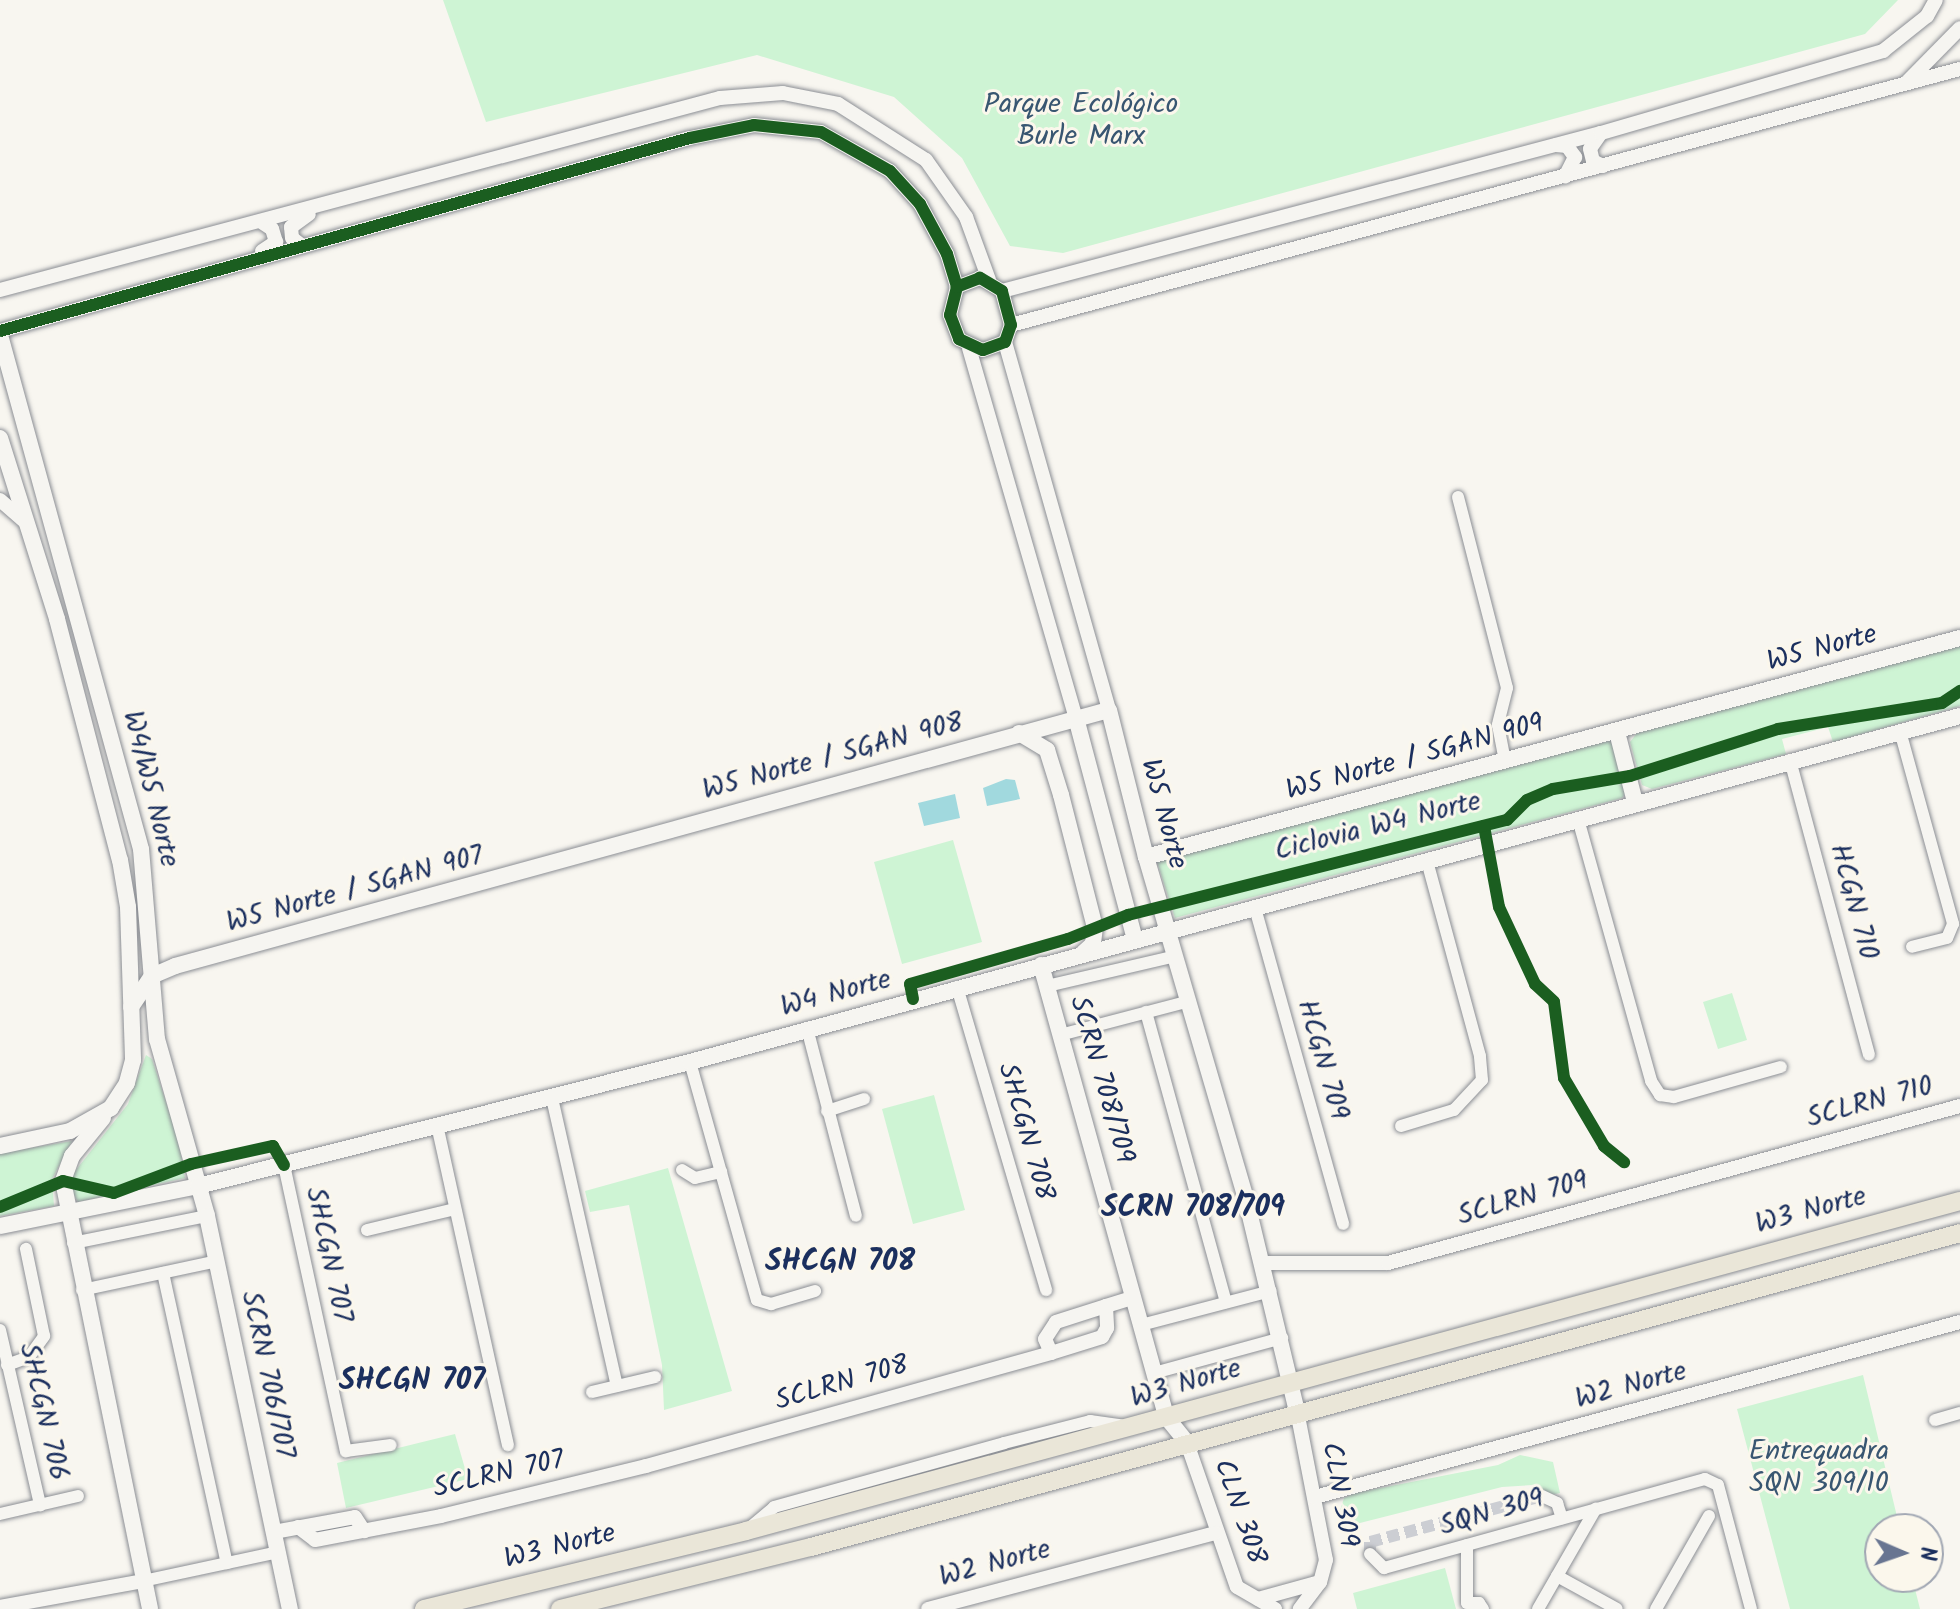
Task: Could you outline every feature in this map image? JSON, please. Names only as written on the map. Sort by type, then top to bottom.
[{"type":"main road","name":"W4/W5 Norte","points":[[0,333],[141,849],[152,976],[166,1070],[217,1261]]},
{"type":"main road","points":[[0,388],[19,397]]},
{"type":"main road","name":"W4/W5 Norte","points":[[0,438],[31,529],[120,860],[128,907],[133,1060]]},
{"type":"main road","name":"W5 Norte","points":[[1697,709],[1960,638]]},
{"type":"main road","name":"W5 Norte / SGAN 909","points":[[1146,857],[1697,709]]},
{"type":"main road","name":"W5 Norte / SGAN 908","points":[[572,856],[1109,710]]},
{"type":"main road","name":"W5 Norte","points":[[1109,710],[1168,932]]},
{"type":"main road","name":"W4 Norte","points":[[0,1226],[198,1186],[552,1098],[1960,716]]},
{"type":"main road","points":[[1076,718],[1135,940]]},
{"type":"main road","points":[[1617,732],[1635,802]]},
{"type":"main road","points":[[1019,733],[1047,750],[1061,795],[1095,927],[1093,944],[1082,954]]},
{"type":"main road","name":"W5 Norte / SGAN 907","points":[[152,976],[572,856]]},
{"type":"main road","points":[[1168,932],[1271,1291],[1292,1384]]},
{"type":"main road","name":"SCRN 708/709","points":[[1041,965],[1167,1418]]},
{"type":"main road","points":[[131,1007],[152,976]]},
{"type":"main road","points":[[150,1609],[82,1290],[63,1181],[72,1156],[127,1083],[133,1060],[144,1053],[166,1070]]},
{"type":"main road","points":[[0,1146],[70,1131],[111,1108]]},
{"type":"main road","name":"W3 Norte","points":[[428,1608],[746,1531],[1130,1429],[1960,1201]]},
{"type":"main road","name":"W3 Norte","points":[[560,1609],[721,1571],[1297,1411],[1960,1233]]},
{"type":"main road","name":"SCRN 706/707","points":[[217,1261],[290,1609]]},
{"type":"main road","points":[[1400,1353],[1393,1367],[1400,1384]]},
{"type":"main road","points":[[1343,1400],[1379,1380],[1377,1370],[1365,1362]]},
{"type":"main road","name":"CLN 309","points":[[1292,1384],[1297,1411]]},
{"type":"main road","name":"CLN 308","points":[[1167,1418],[1187,1443]]},
{"type":"main road","points":[[1094,1437],[1080,1453],[1083,1462],[1094,1467]]},
{"type":"main road","points":[[1028,1486],[1063,1467],[1063,1453],[1052,1448]]},
{"type":"street","points":[[1002,291],[1601,133],[1883,51],[1927,16],[1936,0]]},
{"type":"street","points":[[1904,84],[1960,28]]},
{"type":"street","points":[[1011,325],[1960,69]]},
{"type":"street","points":[[0,290],[263,223],[720,98],[783,93],[838,104],[926,160],[966,217],[989,280],[1002,291],[1011,325],[1005,342],[1109,710]]},
{"type":"street","points":[[0,333],[198,273],[701,135],[754,125],[834,137],[890,171],[935,228],[957,287],[951,323],[969,348],[1076,718]]},
{"type":"street","points":[[1601,133],[1590,149],[1593,161],[1603,166]]},
{"type":"street","points":[[1553,145],[1567,146],[1573,153],[1565,177]]},
{"type":"street","points":[[301,245],[292,238],[293,224],[351,198]]},
{"type":"street","points":[[198,273],[271,248],[274,233],[263,223]]},
{"type":"street","points":[[957,287],[973,279],[989,280]]},
{"type":"street","points":[[969,348],[983,350],[1005,342]]},
{"type":"street","points":[[1458,497],[1507,688],[1498,725],[1505,761]]},
{"type":"street","points":[[0,500],[31,529]]},
{"type":"street","points":[[1900,731],[1953,924],[1947,938],[1912,947]]},
{"type":"street","name":"HCGN 710","points":[[1790,760],[1869,1055]]},
{"type":"street","points":[[1578,819],[1651,1081],[1660,1095],[1674,1097],[1781,1067]]},
{"type":"street","points":[[1401,1126],[1454,1110],[1482,1080],[1480,1056],[1427,861]]},
{"type":"street","name":"HCGN 709","points":[[1255,908],[1343,1224]]},
{"type":"street","name":"SCRN 708/709","points":[[1047,986],[1176,956]]},
{"type":"street","name":"SHCGN 708","points":[[957,987],[1046,1290]]},
{"type":"street","points":[[1060,1035],[1190,1001]]},
{"type":"street","points":[[1146,1012],[1226,1302]]},
{"type":"street","points":[[807,1028],[856,1216]]},
{"type":"street","points":[[690,1062],[757,1300],[771,1304],[815,1291]]},
{"type":"street","points":[[552,1098],[617,1386]]},
{"type":"street","points":[[827,1111],[864,1099]]},
{"type":"street","name":"SCLRN 710","points":[[1794,1151],[1960,1106]]},
{"type":"street","points":[[437,1125],[508,1445]]},
{"type":"street","name":"SCLRN 709","points":[[1263,1263],[1388,1263],[1794,1151]]},
{"type":"street","name":"SHCGN 707","points":[[284,1165],[346,1451],[391,1445]]},
{"type":"street","points":[[682,1170],[695,1178],[721,1172]]},
{"type":"street","name":"SHCGN 707","points":[[367,1230],[455,1209]]},
{"type":"street","points":[[73,1243],[207,1216]]},
{"type":"street","points":[[7,1365],[29,1357],[43,1342],[26,1249]]},
{"type":"street","name":"SCRN 706/707","points":[[82,1290],[217,1261]]},
{"type":"street","points":[[163,1273],[227,1563]]},
{"type":"street","points":[[1141,1325],[1271,1291]]},
{"type":"street","points":[[1051,1353],[1045,1339],[1051,1325],[1133,1298]]},
{"type":"street","name":"SCLRN 708","points":[[646,1466],[1102,1337],[1107,1328],[1106,1306]]},
{"type":"street","name":"W2 Norte","points":[[1315,1497],[1960,1322]]},
{"type":"street","name":"SHCGN 706","points":[[0,1330],[40,1505]]},
{"type":"street","points":[[1154,1373],[1282,1338]]},
{"type":"street","points":[[592,1392],[655,1377]]},
{"type":"street","name":"CLN 309","points":[[1297,1411],[1326,1560],[1320,1582],[1300,1609]]},
{"type":"street","points":[[1935,1420],[1960,1413]]},
{"type":"street","points":[[746,1531],[774,1507],[1004,1443],[1090,1421],[1130,1429]]},
{"type":"street","name":"CLN 308","points":[[1187,1443],[1215,1533],[1237,1587],[1275,1609]]},
{"type":"street","name":"SCLRN 707","points":[[274,1532],[355,1517],[364,1531],[646,1466]]},
{"type":"street","name":"SQN 309","points":[[1370,1554],[1379,1567],[1400,1564],[1694,1480],[1713,1481],[1723,1499],[1751,1609]]},
{"type":"street","name":"SHCGN 706","points":[[0,1514],[78,1496]]},
{"type":"street","points":[[1542,1496],[1557,1503],[1562,1518]]},
{"type":"street","name":"SQN 309","points":[[1538,1609],[1596,1508]]},
{"type":"street","points":[[1656,1609],[1709,1516]]},
{"type":"street","name":"W2 Norte","points":[[928,1609],[1215,1533]]},
{"type":"street","points":[[1467,1545],[1467,1603],[1479,1603],[1483,1609]]},
{"type":"street","points":[[0,1607],[278,1552]]},
{"type":"street","points":[[1557,1576],[1617,1609]]},
{"type":"street","points":[[1258,1599],[1320,1582]]},
{"type":"green space","name":"Parque Ecológico Burle Marx","points":[[443,0],[1898,0],[1865,34],[1063,253],[1010,246],[962,158],[894,97],[757,55],[486,122]]},
{"type":"green space","points":[[1960,645],[1960,706],[1833,742],[1828,727],[1782,739],[1786,754],[1652,789],[1642,785],[1630,742],[1637,733]]},
{"type":"green space","points":[[1612,740],[1628,790],[1622,798],[1175,918],[1157,862]]},
{"type":"green space","points":[[953,840],[982,942],[902,964],[874,862]]},
{"type":"green space","points":[[1732,993],[1747,1040],[1718,1049],[1703,1002]]},
{"type":"green space","points":[[146,1055],[152,1059],[178,1139],[185,1178],[78,1202],[70,1189],[72,1175],[128,1104]]},
{"type":"green space","points":[[934,1095],[965,1210],[913,1224],[882,1109]]},
{"type":"green space","points":[[72,1141],[52,1179],[54,1206],[0,1216],[0,1153]]},
{"type":"green space","points":[[668,1168],[732,1391],[664,1410],[662,1365],[629,1205],[590,1212],[585,1191]]},
{"type":"green space","name":"Entrequadra SQN 309/10","points":[[1863,1375],[1896,1513],[1864,1513],[1864,1593],[1916,1593],[1920,1609],[1790,1609],[1737,1409]]},
{"type":"green space","points":[[455,1434],[468,1479],[346,1508],[337,1463]]},
{"type":"green space","points":[[1520,1455],[1553,1462],[1560,1493],[1551,1495],[1533,1485],[1502,1487],[1352,1525],[1339,1514],[1344,1498],[1355,1493],[1498,1465]]},
{"type":"green space","points":[[1445,1568],[1456,1609],[1357,1609],[1353,1593]]},
{"type":"water","points":[[1006,779],[1015,780],[1020,799],[987,806],[983,788]]},
{"type":"water","points":[[955,794],[960,818],[924,826],[918,803]]},
{"type":"tunnel","points":[[1370,1554],[1370,1542],[1542,1496]]},
{"type":"cycle path","points":[[0,331],[690,138],[754,125],[821,132],[890,171],[920,204],[947,254],[957,287],[950,315],[959,339],[983,350],[1005,342],[1011,325],[1002,291],[980,278],[957,287]]},
{"type":"cycle path","name":"Ciclovia W4 Norte","points":[[913,999],[910,984],[1068,939],[1128,915],[1507,820],[1527,800],[1553,789],[1630,776],[1778,729],[1942,703],[1960,691]]},
{"type":"cycle path","name":"Ciclovia W4 Norte","points":[[1484,826],[1499,907],[1535,984],[1554,1002],[1564,1078],[1604,1146],[1624,1162]]},
{"type":"cycle path","points":[[0,1207],[63,1181],[114,1193],[191,1164],[273,1146],[284,1165]]},
{"type":"district","name":"SCRN 708/709","points":[[1193,1208]]},
{"type":"district","name":"SHCGN 708","points":[[840,1262]]},
{"type":"district","name":"SHCGN 707","points":[[412,1381]]}]
